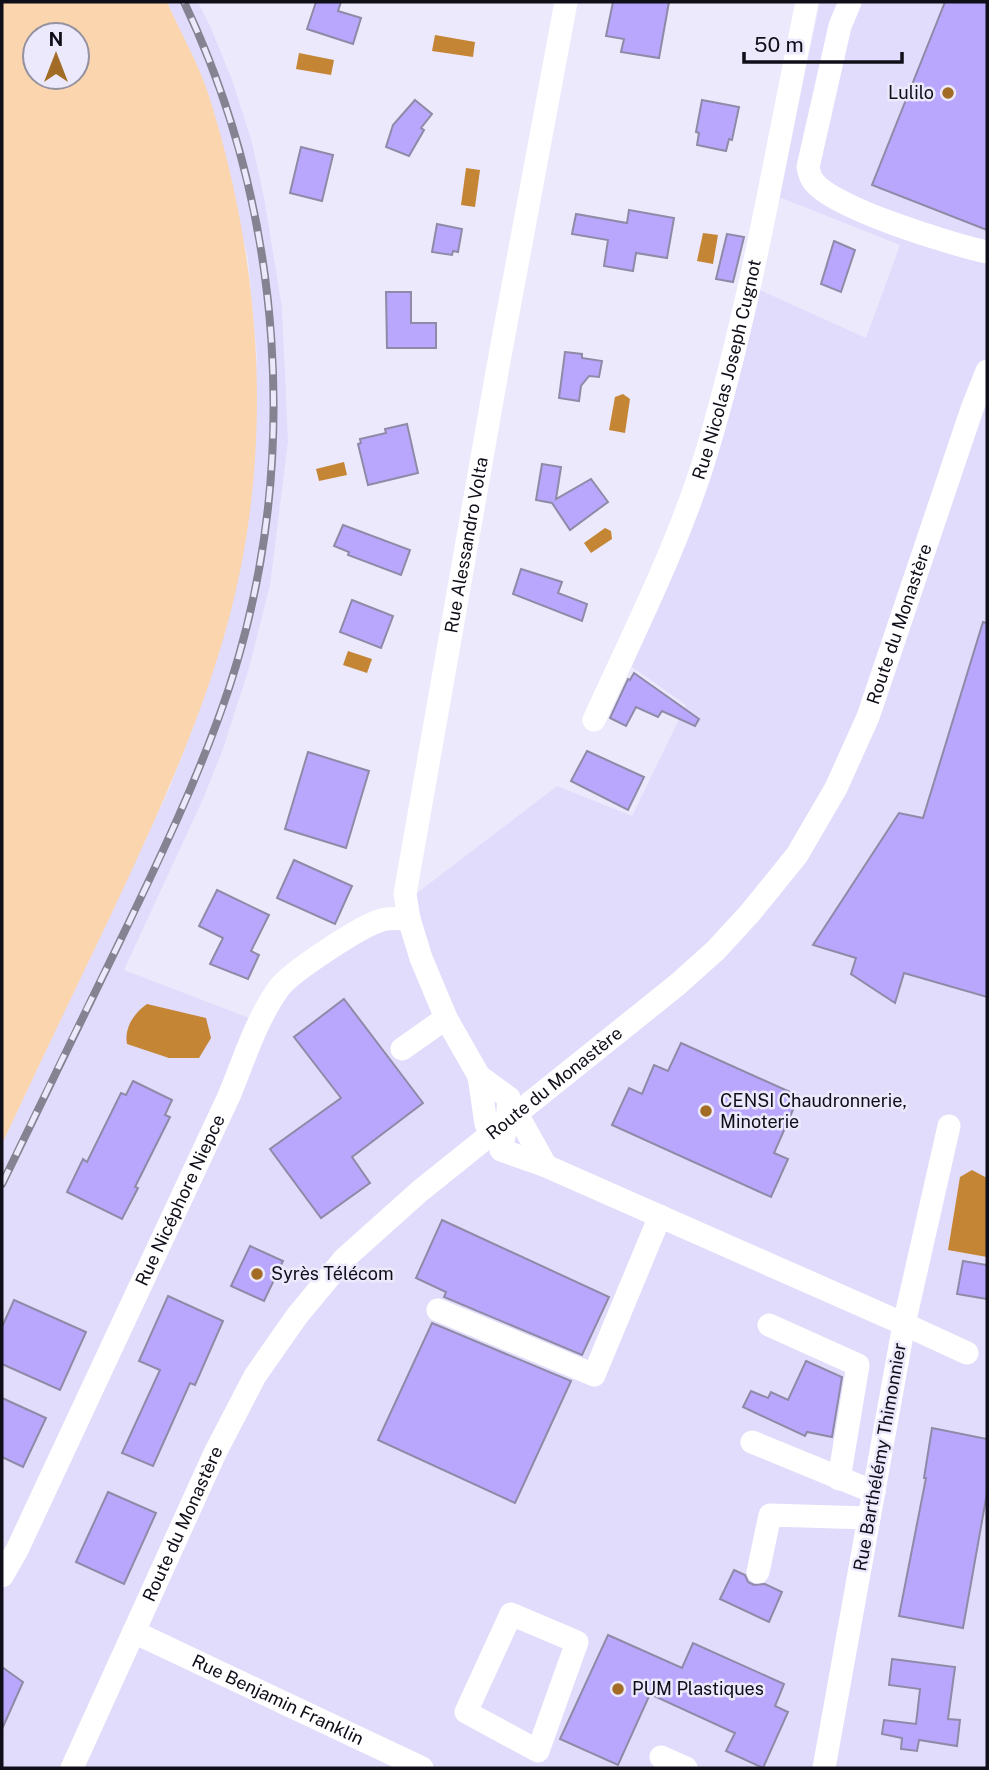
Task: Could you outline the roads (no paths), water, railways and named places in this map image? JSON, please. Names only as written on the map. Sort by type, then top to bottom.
[{"type":"street","name":"Rue Alessandro Volta","points":[[507,1122],[486,1124],[479,1076],[446,1018],[409,919],[405,894],[566,2]]},
{"type":"street","name":"Rue Nicolas Joseph Cugnot","points":[[594,720],[677,538],[706,453],[744,309],[807,2]]},
{"type":"street","points":[[850,2],[840,26],[808,167],[814,182],[837,201],[953,245],[987,251]]},
{"type":"street","name":"Route du Monastère","points":[[72,1768],[215,1454],[255,1376],[297,1315],[344,1259],[420,1191],[677,985],[716,950],[797,855],[836,788],[868,717],[987,371]]},
{"type":"street","name":"Rue Nicéphore Niepce","points":[[2,1576],[224,1108],[256,1030],[280,986],[321,954],[362,929],[383,919],[409,919]]},
{"type":"street","points":[[402,1049],[446,1018]]},
{"type":"street","name":"Rue Barthélémy Thimonnier","points":[[507,1122],[522,1123],[546,1166],[904,1324],[824,1768]]},
{"type":"street","points":[[949,1126],[904,1324],[967,1353]]},
{"type":"street","points":[[438,1310],[594,1375],[660,1216]]},
{"type":"street","points":[[769,1325],[858,1366],[839,1479]]},
{"type":"street","points":[[752,1442],[874,1492]]},
{"type":"street","points":[[758,1572],[770,1515],[869,1518]]},
{"type":"street","points":[[511,1614],[577,1642],[538,1751],[466,1712],[511,1614]]},
{"type":"street","name":"Rue Benjamin Franklin","points":[[134,1632],[422,1768]]},
{"type":"street","points":[[661,1757],[686,1768]]},
{"type":"railway","points":[[2,1184],[150,879],[205,753],[229,688],[252,603],[267,516],[273,429],[271,340],[261,253],[243,167],[218,83],[184,2]]},
{"type":"place","name":"Lulilo","points":[[948,93]]},
{"type":"place","name":"CENSI Chaudronnerie, Minoterie","points":[[706,1111]]},
{"type":"place","name":"Syrès Télécom","points":[[257,1274]]},
{"type":"place","name":"PUM Plastiques","points":[[618,1689]]}]
